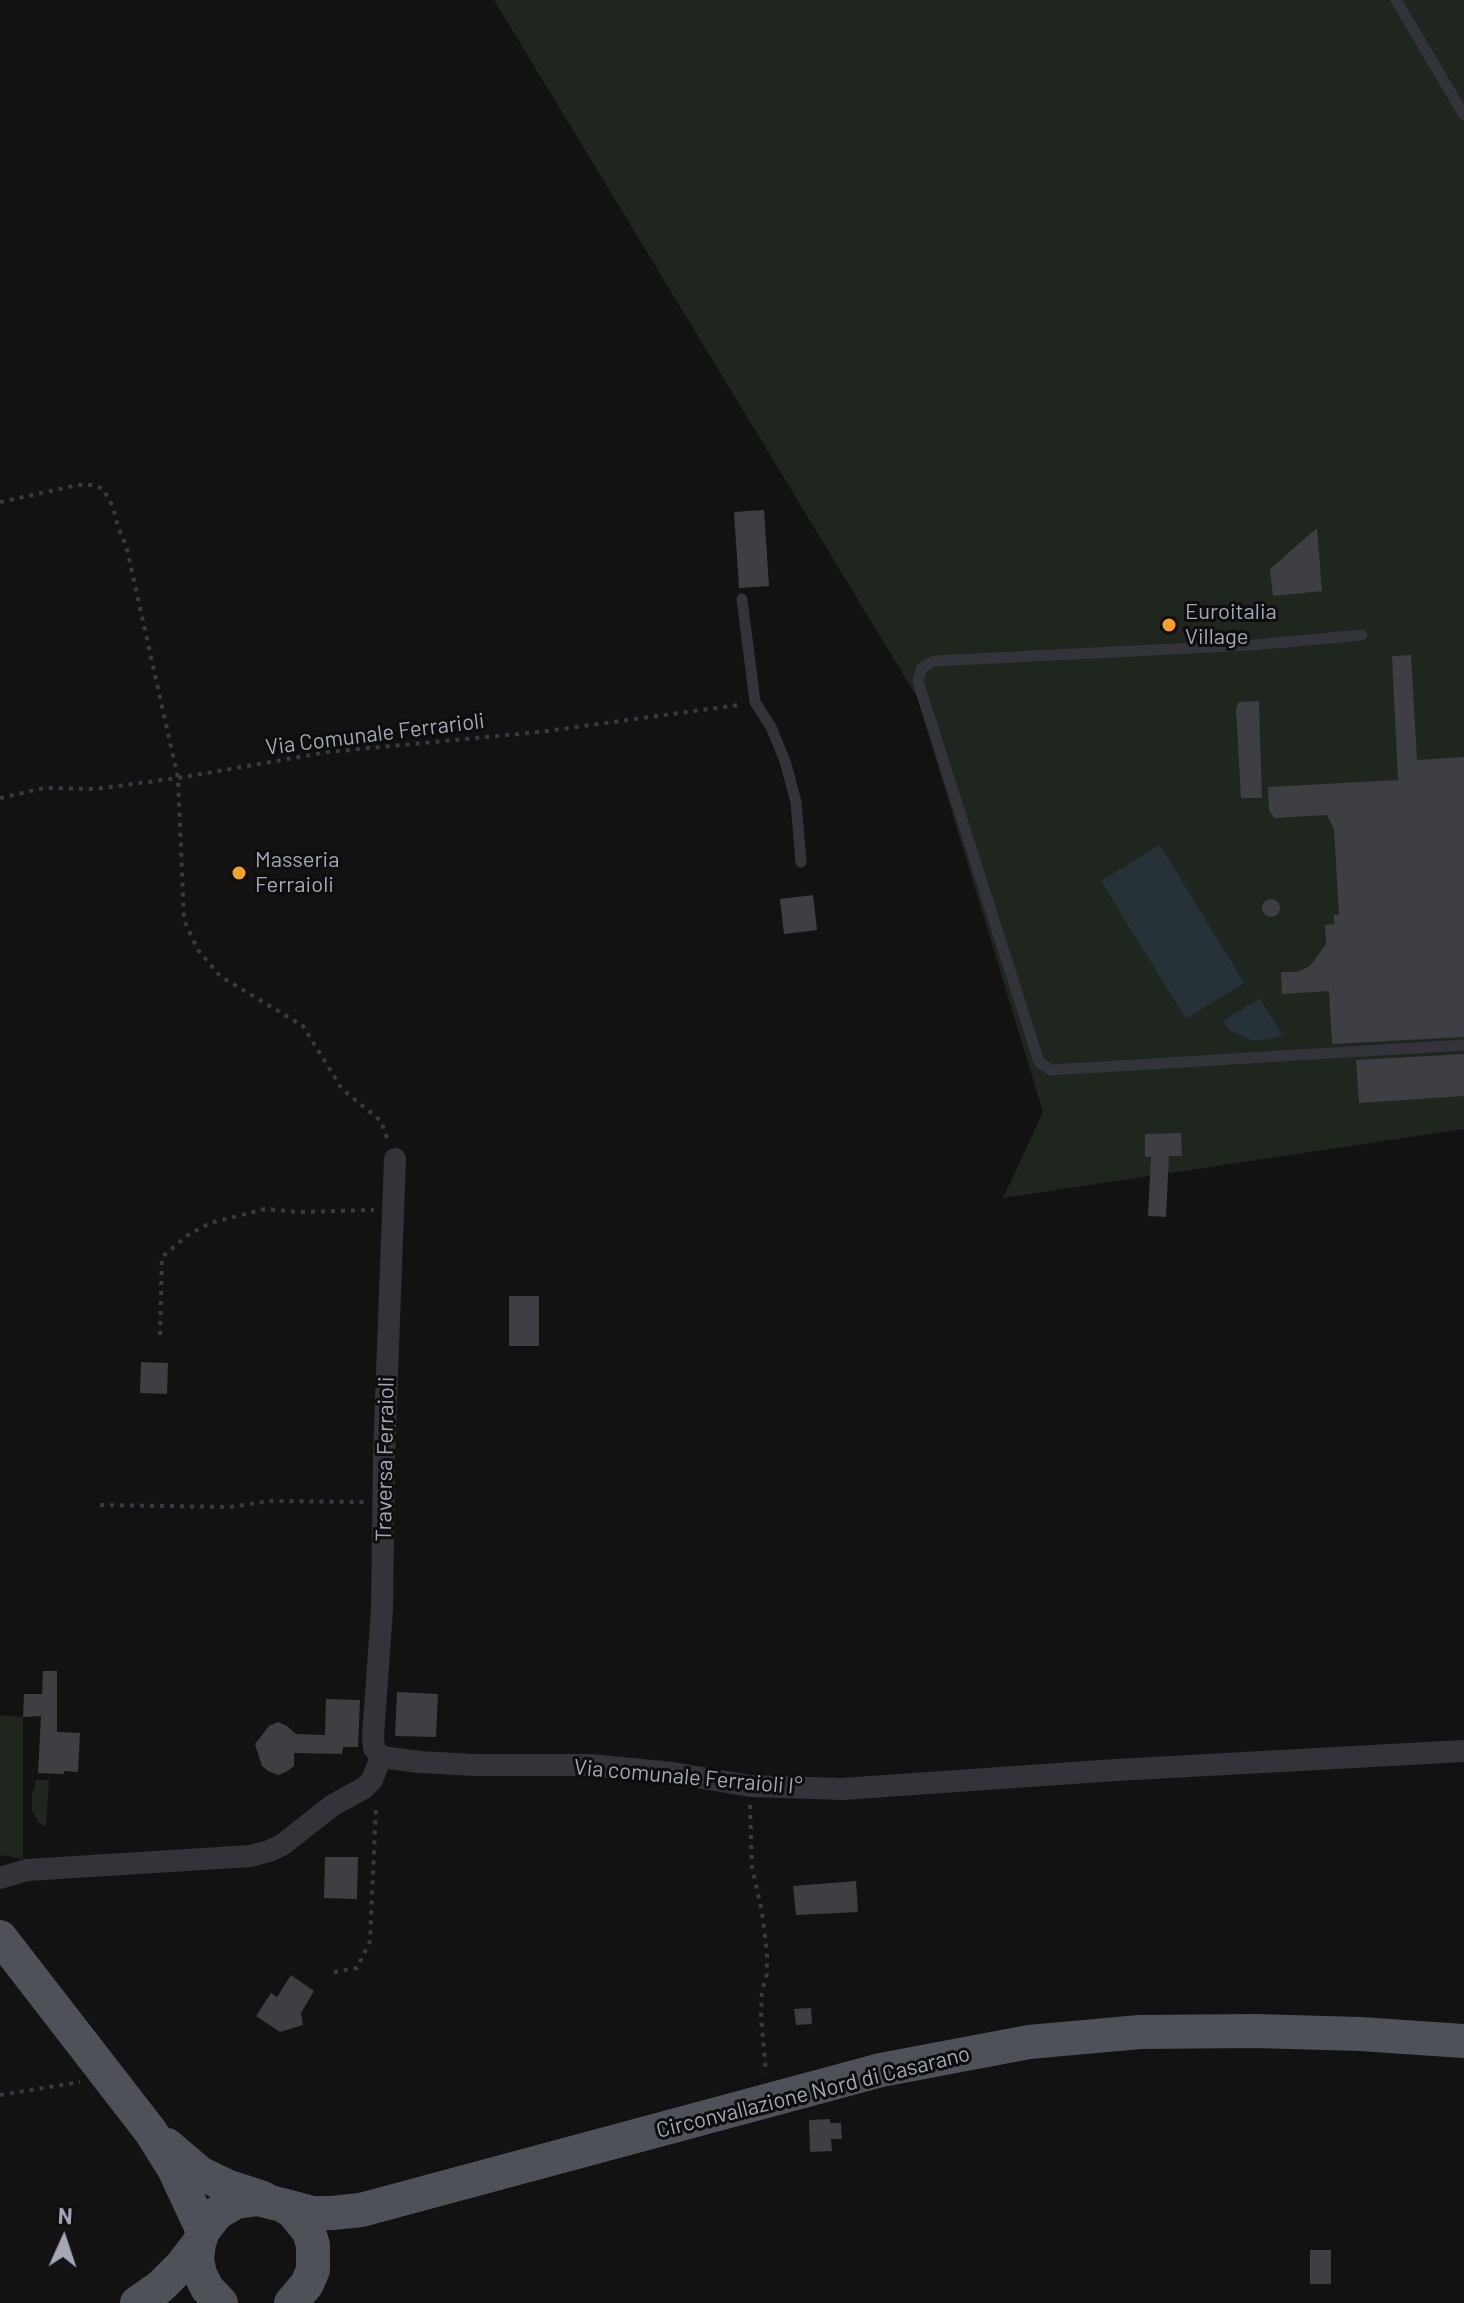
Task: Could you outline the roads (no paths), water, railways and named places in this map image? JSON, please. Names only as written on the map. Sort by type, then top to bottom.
[{"type":"main road","points":[[0,1937],[151,2132],[174,2169],[201,2237],[197,2259],[200,2274],[207,2288],[221,2303]]},
{"type":"main road","name":"Circonvallazione Nord di Casarano","points":[[361,2210],[881,2070],[1029,2042],[1140,2032],[1255,2031],[1464,2041]]},
{"type":"main road","points":[[151,2132],[200,2173],[229,2187],[312,2213],[361,2210]]},
{"type":"main road","points":[[138,2303],[182,2265],[217,2213],[247,2199],[275,2202],[293,2212],[309,2232],[313,2270],[299,2297],[291,2303]]},
{"type":"main road","points":[[314,2258],[329,2230],[361,2210]]},
{"type":"main road","points":[[138,2303],[203,2303]]},
{"type":"street","name":"Traversa Ferraioli","points":[[381,1757],[374,1748],[373,1736],[382,1610],[395,1159]]},
{"type":"street","name":"Via comunale Ferraioli I°","points":[[381,1757],[474,1765],[590,1765],[673,1773],[750,1786],[842,1789],[1464,1751]]},
{"type":"street","points":[[0,1878],[27,1870],[251,1856],[269,1851],[282,1845],[333,1805],[364,1788],[372,1780],[381,1757]]},
{"type":"lane","points":[[1396,0],[1464,115]]},
{"type":"lane","points":[[742,599],[755,702],[771,727],[785,761],[796,802],[801,862]]},
{"type":"lane","points":[[1362,635],[1253,645],[934,661],[922,668],[918,681],[1039,1062],[1051,1070],[1464,1045]]},
{"type":"place","name":"Euroitalia Village","points":[[1169,625]]},
{"type":"place","name":"Masseria Ferraioli","points":[[239,873]]}]
